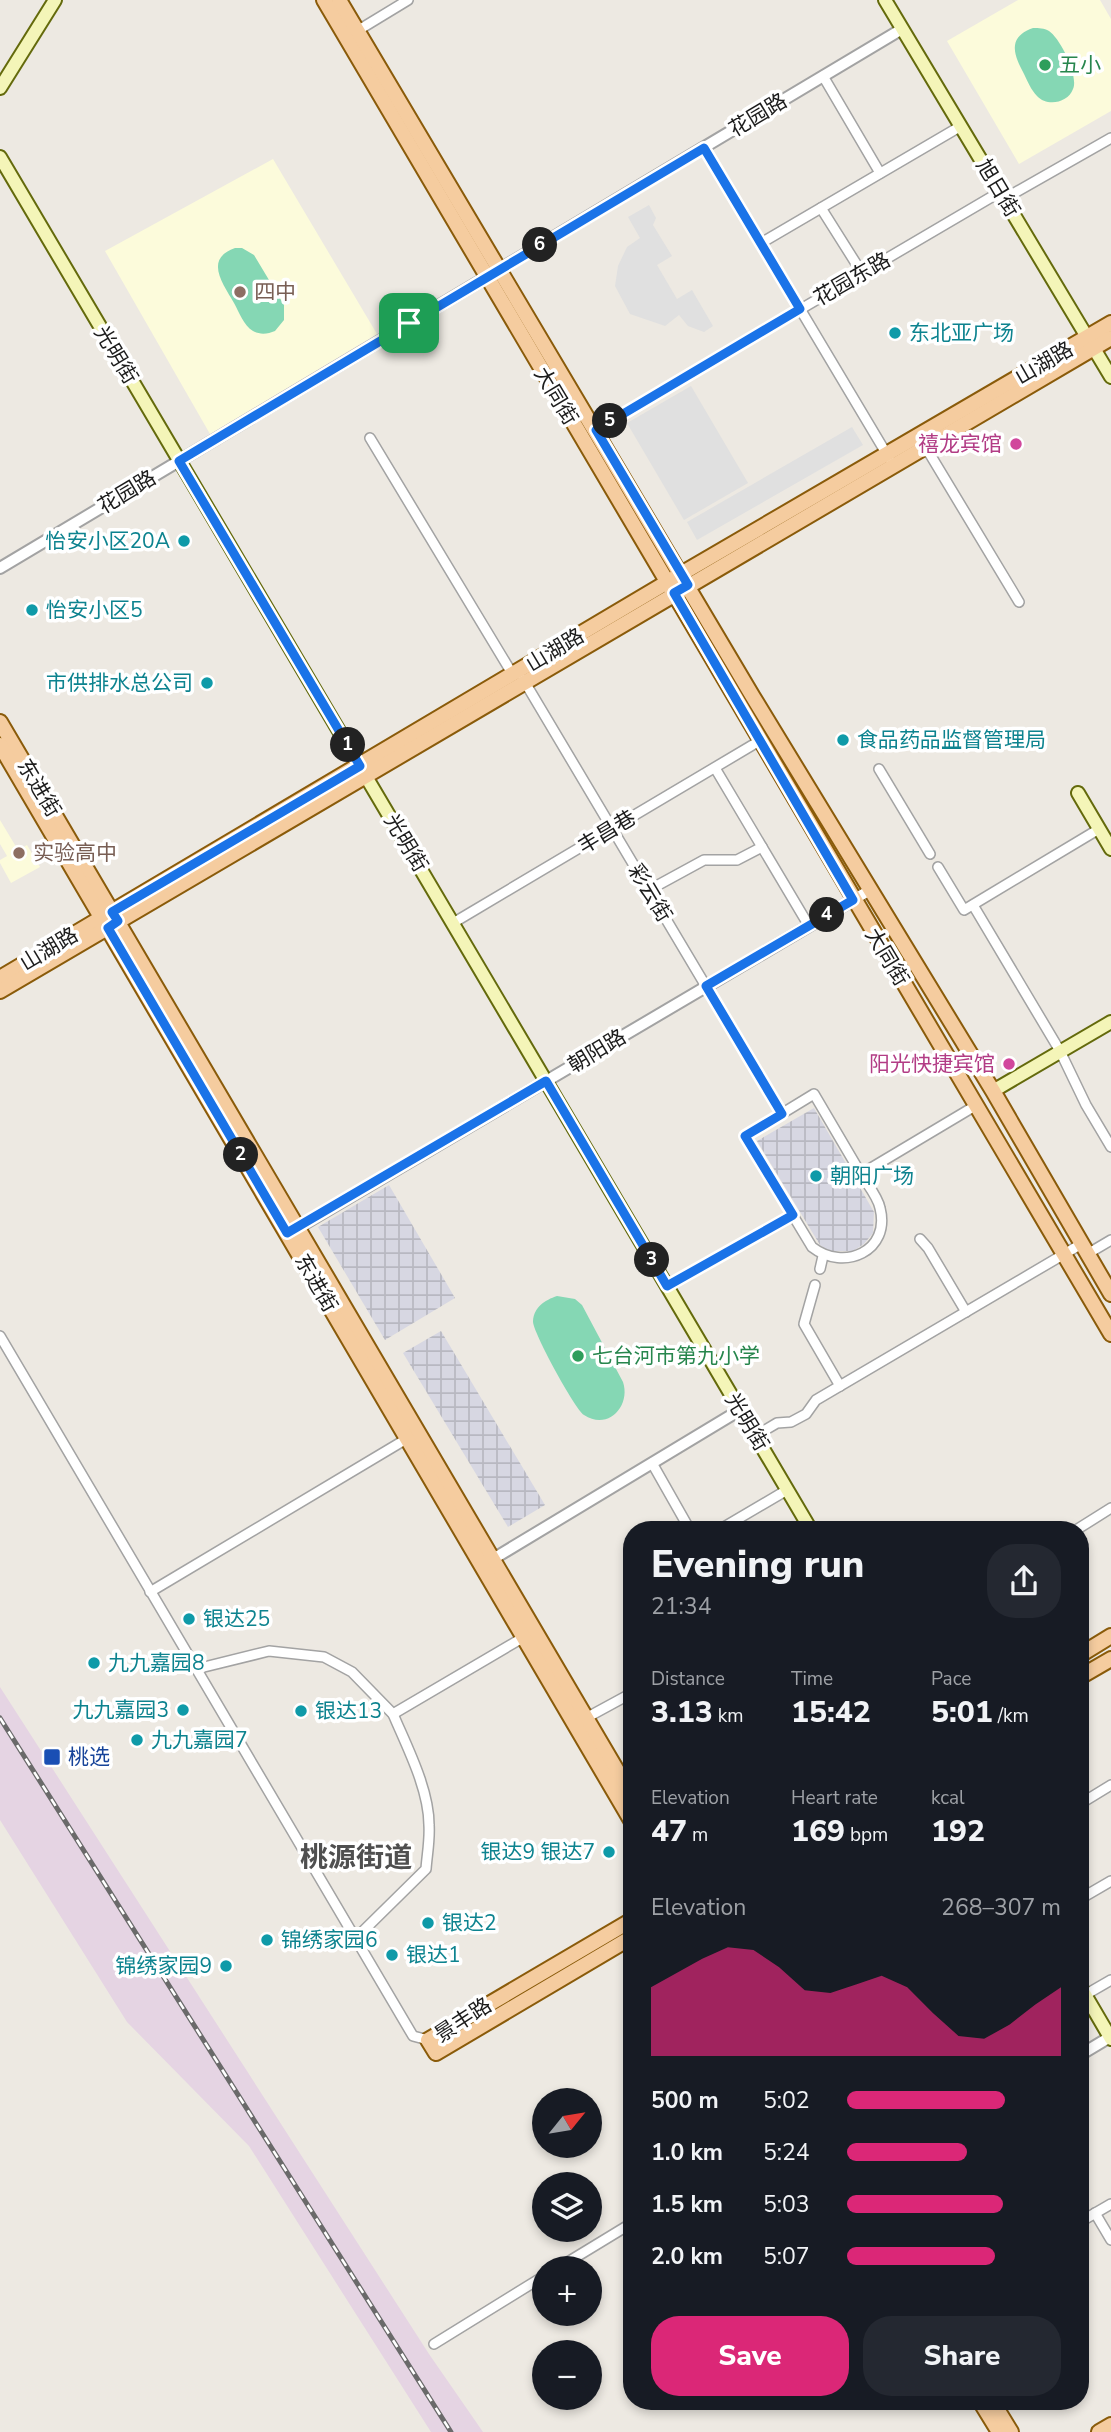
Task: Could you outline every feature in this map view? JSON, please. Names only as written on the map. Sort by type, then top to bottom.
[{"type":"main road","points":[[0,88],[55,0]]},
{"type":"main road","name":"大同街","points":[[324,0],[1111,1334]]},
{"type":"main road","name":"大同街","points":[[339,0],[870,890],[993,1091],[1111,1294]]},
{"type":"main road","name":"旭日街","points":[[885,0],[1111,377]]},
{"type":"main road","name":"光明街","points":[[0,157],[806,1521]]},
{"type":"main road","name":"山湖路","points":[[890,460],[925,446],[1091,343],[1111,323]]},
{"type":"main road","name":"山湖路","points":[[0,978],[110,919],[519,676],[1091,343],[1111,338]]},
{"type":"main road","name":"东进街","points":[[0,722],[110,919],[292,1230],[493,1559],[623,1781]]},
{"type":"main road","name":"东进街","points":[[0,745],[110,919]]},
{"type":"main road","points":[[1077,793],[1111,849]]},
{"type":"main road","name":"山湖路","points":[[0,991],[110,919]]},
{"type":"main road","points":[[993,1091],[1111,1021]]},
{"type":"main road","name":"东进街","points":[[292,1230],[408,1438],[623,1807]]},
{"type":"main road","points":[[1089,1649],[1111,1636]]},
{"type":"main road","points":[[1089,1672],[1111,1659]]},
{"type":"main road","name":"景丰路","points":[[623,1925],[428,2040],[436,2053],[623,1942]]},
{"type":"main road","points":[[1089,2002],[1111,2038]]},
{"type":"main road","points":[[986,2410],[999,2432]]},
{"type":"main road","points":[[998,2410],[1011,2432]]},
{"type":"main road","points":[[1099,2432],[1111,2425]]},
{"type":"street","points":[[357,31],[408,0]]},
{"type":"street","name":"花园路","points":[[0,568],[902,29]]},
{"type":"street","points":[[823,76],[880,173]]},
{"type":"street","points":[[761,243],[961,126]]},
{"type":"street","name":"花园东路","points":[[596,430],[862,273],[1111,138]]},
{"type":"street","points":[[704,148],[890,460]]},
{"type":"street","points":[[821,208],[862,273]]},
{"type":"street","name":"彩云街","points":[[370,438],[519,676],[782,1114]]},
{"type":"street","points":[[925,446],[1019,602]]},
{"type":"street","name":"丰昌巷","points":[[453,923],[761,740]]},
{"type":"street","points":[[715,768],[809,926]]},
{"type":"street","points":[[879,769],[930,854]]},
{"type":"street","points":[[939,867],[964,910],[1099,829]]},
{"type":"street","points":[[649,890],[704,860],[737,860],[762,847]]},
{"type":"street","name":"朝阳路","points":[[292,1230],[870,890]]},
{"type":"street","points":[[973,905],[1060,1051],[1086,1105],[1111,1147]]},
{"type":"street","points":[[814,1094],[880,1206],[882,1224],[877,1240],[864,1253],[835,1259],[823,1256],[812,1247],[745,1136],[782,1114],[814,1094]]},
{"type":"street","points":[[861,1174],[975,1106]]},
{"type":"street","points":[[667,1286],[793,1215]]},
{"type":"street","points":[[920,1240],[928,1248],[966,1312]]},
{"type":"street","points":[[755,1436],[778,1423],[791,1422],[806,1414],[816,1400],[1064,1255],[1111,1240]]},
{"type":"street","points":[[820,1269],[823,1256]]},
{"type":"street","points":[[815,1285],[804,1324],[839,1386]]},
{"type":"street","points":[[0,1336],[413,2036],[428,2040]]},
{"type":"street","points":[[493,1559],[740,1409]]},
{"type":"street","points":[[150,1592],[408,1438]]},
{"type":"street","points":[[652,1463],[685,1521]]},
{"type":"street","points":[[734,1521],[787,1490]]},
{"type":"street","points":[[1089,1522],[1111,1508]]},
{"type":"street","points":[[393,1714],[524,1637]]},
{"type":"street","points":[[196,1669],[269,1651],[324,1657],[352,1672],[393,1714],[426,1803],[429,1824],[426,1869],[355,1939]]},
{"type":"street","points":[[586,1718],[623,1698]]},
{"type":"street","points":[[1089,1798],[1111,1785]]},
{"type":"street","points":[[1089,1894],[1111,1881]]},
{"type":"street","points":[[1089,1988],[1111,1980]]},
{"type":"street","points":[[1089,2050],[1111,2038]]},
{"type":"street","points":[[1089,2217],[1111,2204]]},
{"type":"street","points":[[1095,2213],[1111,2240]]},
{"type":"street","points":[[578,2256],[623,2228]]},
{"type":"street","points":[[434,2344],[532,2283]]},
{"type":"shaded area","name":"五小","points":[[1018,0],[1100,0],[1111,19],[1111,111],[1019,164],[947,41]]},
{"type":"shaded area","name":"四中","points":[[273,159],[377,334],[210,434],[105,251]]},
{"type":"shaded area","points":[[649,205],[656,218],[653,225],[672,256],[657,265],[677,299],[692,290],[713,326],[704,332],[688,326],[679,315],[665,326],[630,314],[615,286],[618,266],[627,247],[640,238],[628,217]]},
{"type":"shaded area","points":[[691,386],[748,483],[684,520],[627,423]]},
{"type":"shaded area","points":[[852,427],[863,445],[697,540],[687,522]]},
{"type":"shaded area","name":"实验高中","points":[[0,820],[18,850],[27,845],[40,867],[11,883],[0,863],[0,860],[7,856],[0,844]]},
{"type":"shaded area","name":"朝阳广场","points":[[814,1108],[874,1212],[873,1233],[864,1244],[853,1251],[829,1251],[820,1245],[757,1141]]},
{"type":"shaded area","points":[[389,1185],[455,1298],[385,1340],[318,1227]]},
{"type":"shaded area","points":[[441,1331],[545,1505],[508,1527],[403,1353]]},
{"type":"shaded area","points":[[0,1687],[429,2354],[483,2432],[431,2432],[249,2146],[127,2022],[0,1820]]},
{"type":"green space","name":"五小","points":[[1033,28],[1049,31],[1067,58],[1074,83],[1067,98],[1046,102],[1037,96],[1029,85],[1017,58],[1015,46],[1019,36]]},
{"type":"green space","points":[[235,248],[242,248],[254,255],[284,305],[284,320],[275,331],[261,334],[250,329],[221,281],[218,265],[220,259]]},
{"type":"green space","name":"七台河市第九小学","points":[[557,1296],[575,1299],[582,1305],[623,1382],[624,1400],[616,1414],[609,1418],[593,1419],[579,1410],[539,1339],[533,1321],[535,1312],[544,1302]]},
{"type":"railway","points":[[0,1718],[451,2432]]},
{"type":"place","name":"五小","points":[[1045,65]]},
{"type":"place","name":"四中","points":[[240,292]]},
{"type":"place","name":"东北亚广场","points":[[895,333]]},
{"type":"place","name":"禧龙宾馆","points":[[1016,444]]},
{"type":"place","name":"怡安小区20A","points":[[184,541]]},
{"type":"place","name":"怡安小区5","points":[[32,610]]},
{"type":"place","name":"市供排水总公司","points":[[207,683]]},
{"type":"place","name":"食品药品监督管理局","points":[[843,740]]},
{"type":"place","name":"实验高中","points":[[19,853]]},
{"type":"place","name":"阳光快捷宾馆","points":[[1009,1064]]},
{"type":"place","name":"朝阳广场","points":[[816,1176]]},
{"type":"place","name":"七台河市第九小学","points":[[578,1356]]},
{"type":"place","name":"银达25","points":[[189,1619]]},
{"type":"place","name":"九九嘉园8","points":[[94,1663]]},
{"type":"place","name":"九九嘉园3","points":[[183,1710]]},
{"type":"place","name":"银达13","points":[[301,1711]]},
{"type":"place","name":"九九嘉园7","points":[[137,1740]]},
{"type":"place","name":"桃选","points":[[52,1757]]},
{"type":"place","name":"银达9 银达7","points":[[609,1852]]},
{"type":"place","name":"银达2","points":[[428,1923]]},
{"type":"place","name":"锦绣家园6","points":[[267,1940]]},
{"type":"place","name":"银达1","points":[[392,1955]]},
{"type":"place","name":"锦绣家园9","points":[[226,1966]]},
{"type":"district","name":"桃源街道","points":[[356,1858]]},
{"type":"route","points":[[704,148],[800,309],[596,430],[688,585],[674,593],[853,900],[706,986],[782,1114],[745,1136],[793,1215],[667,1286],[546,1081],[287,1233],[108,928],[118,921],[112,912],[360,766],[179,461],[409,323],[704,148]]}]
